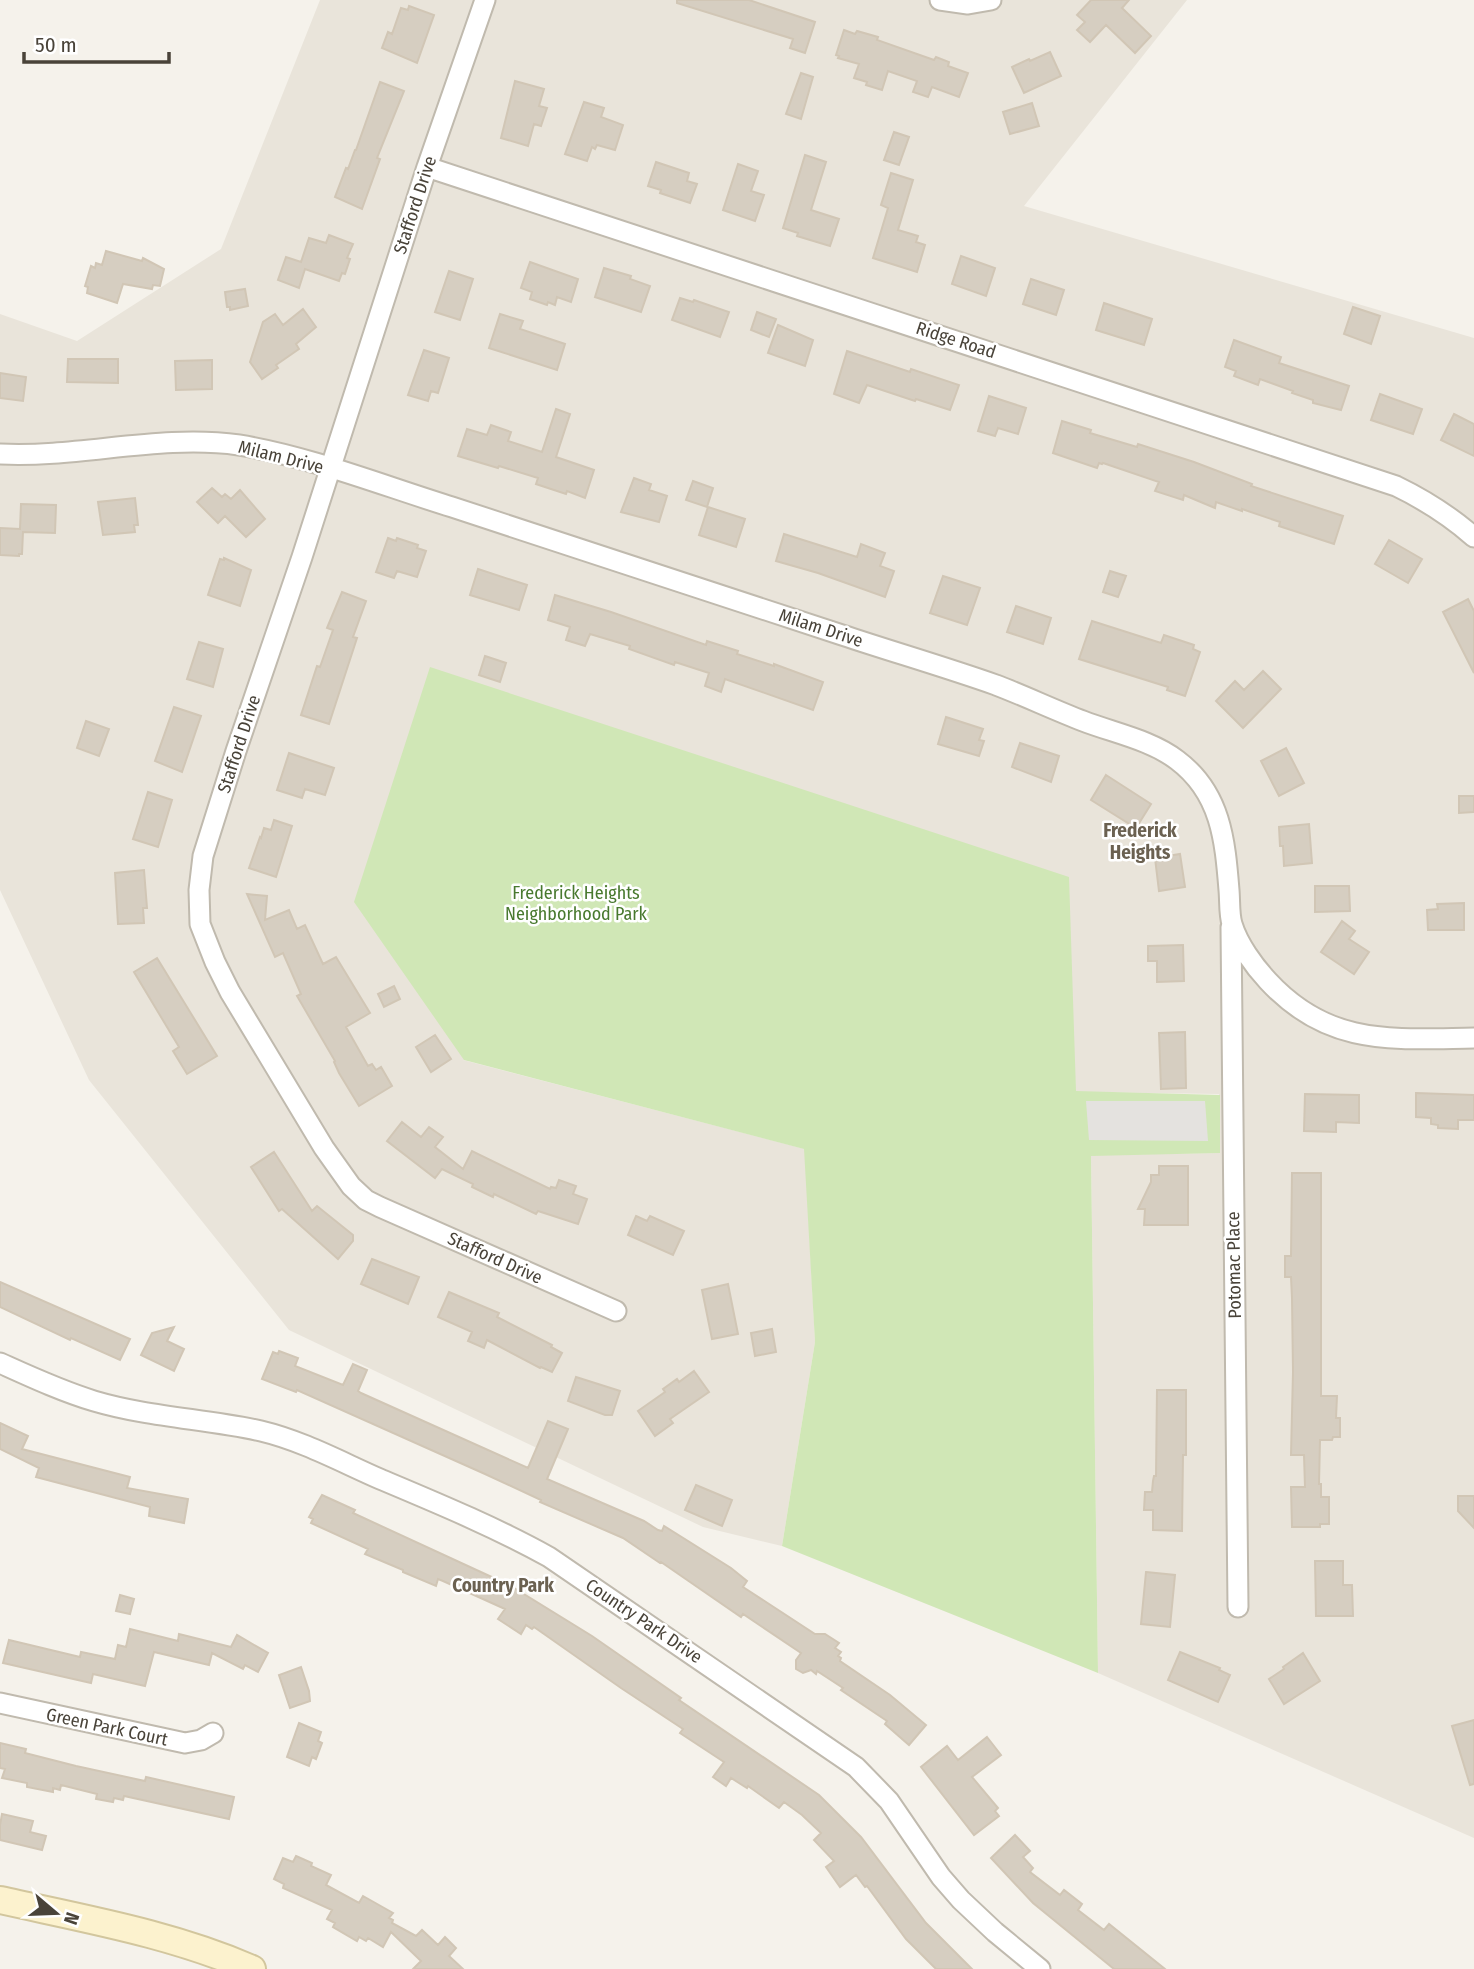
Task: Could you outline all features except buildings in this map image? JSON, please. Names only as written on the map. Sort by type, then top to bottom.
[{"type":"main road","points":[[0,1900],[173,1940],[251,1969]]},
{"type":"street","name":"Stafford Drive","points":[[485,0],[427,167],[203,856],[199,890],[200,924],[230,992],[324,1148],[351,1186],[366,1200],[616,1311]]},
{"type":"street","points":[[940,0],[968,4],[991,0]]},
{"type":"street","name":"Ridge Road","points":[[427,167],[1396,486],[1427,501],[1474,537]]},
{"type":"street","name":"Milam Drive","points":[[0,454],[45,454],[202,441],[240,445],[287,455],[986,682],[1158,748],[1178,761],[1195,777],[1218,813],[1224,836],[1231,922],[1242,946],[1260,972],[1282,996],[1307,1014],[1356,1034],[1385,1039],[1474,1038]]},
{"type":"street","name":"Potomac Place","points":[[1231,922],[1238,1607]]},
{"type":"street","name":"Country Park Drive","points":[[0,1363],[50,1387],[95,1401],[131,1410],[261,1431],[297,1442],[432,1501],[549,1557],[856,1767],[888,1801],[941,1877],[961,1900],[1040,1969]]},
{"type":"street","name":"Green Park Court","points":[[0,1703],[185,1742],[201,1740],[214,1733]]},
{"type":"shaded area","name":"Frederick Heights","points":[[320,0],[1187,0],[1024,206],[1474,338],[1474,1838],[1098,1673],[1091,1155],[1219,1153],[1219,1094],[1076,1092],[463,1060],[805,1149],[815,1342],[782,1546],[703,1527],[289,1330],[89,1080],[0,890],[0,314],[77,341],[221,249]]},
{"type":"shaded area","points":[[1086,1101],[1205,1101],[1208,1141],[1089,1140]]},
{"type":"green space","name":"Frederick Heights Neighborhood Park","points":[[430,667],[1069,877],[1076,1091],[1220,1095],[1220,1153],[1091,1156],[1098,1673],[782,1546],[815,1342],[804,1149],[464,1060],[354,902]]},
{"type":"district","name":"Frederick Heights","points":[[1140,841]]},
{"type":"district","name":"Country Park","points":[[503,1585]]}]
